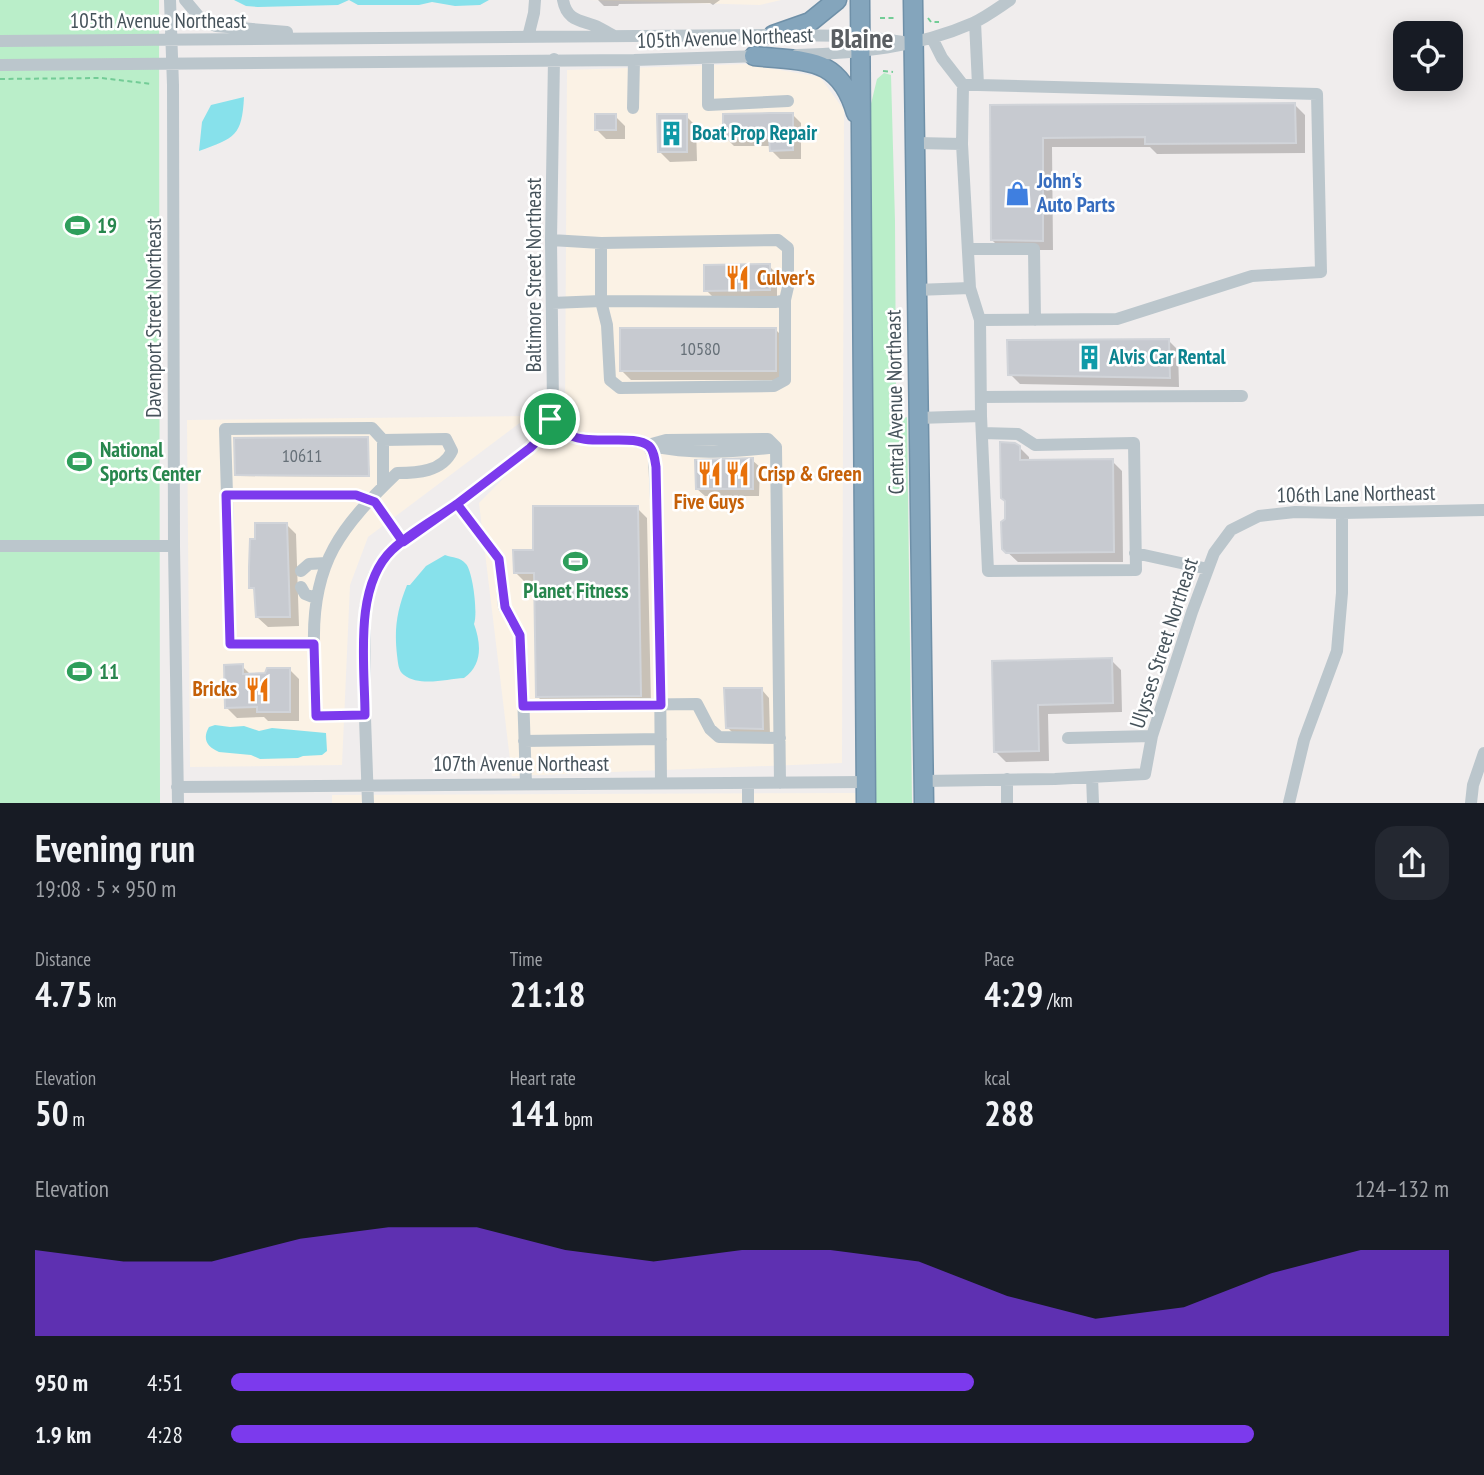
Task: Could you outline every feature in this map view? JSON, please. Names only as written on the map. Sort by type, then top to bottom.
[{"type":"highway","points":[[773,35],[810,22],[837,0]]},
{"type":"highway","name":"Central Avenue Northeast","points":[[860,0],[866,803]]},
{"type":"highway","name":"Central Avenue Northeast","points":[[913,0],[924,803]]},
{"type":"highway","points":[[754,56],[813,63],[829,69],[840,78],[850,93],[861,128]]},
{"type":"street","name":"Davenport Street Northeast","points":[[170,0],[178,803]]},
{"type":"street","points":[[185,0],[201,19],[216,26],[350,39]]},
{"type":"street","points":[[528,37],[534,0]]},
{"type":"street","points":[[563,0],[566,11],[576,21],[596,26],[615,36]]},
{"type":"street","points":[[914,44],[931,28],[975,22],[1010,0]]},
{"type":"street","points":[[975,22],[978,85]]},
{"type":"street","points":[[931,28],[942,58],[963,85],[962,144],[970,288],[980,320],[981,416],[988,571],[1136,570],[1134,443],[1035,445],[1018,434],[982,433]]},
{"type":"street","name":"105th Avenue Northeast","points":[[0,41],[773,35],[860,44],[914,44]]},
{"type":"street","name":"105th Avenue Northeast","points":[[0,65],[634,60],[754,56],[860,44]]},
{"type":"street","points":[[708,58],[708,105],[788,101]]},
{"type":"street","name":"Baltimore Street Northeast","points":[[368,803],[365,609],[373,575],[383,560],[403,542],[530,448],[539,439],[550,419],[554,390],[551,240],[554,59]]},
{"type":"street","points":[[633,108],[634,60]]},
{"type":"street","points":[[963,85],[1317,94],[1321,272],[1252,275],[1117,319],[980,320]]},
{"type":"street","points":[[916,144],[962,144]]},
{"type":"street","points":[[551,240],[601,243],[778,240],[788,248],[785,380],[774,386],[620,388],[610,380],[607,325],[601,301],[601,243]]},
{"type":"street","points":[[968,249],[1034,249],[1035,320]]},
{"type":"street","points":[[916,290],[970,288]]},
{"type":"street","points":[[552,303],[785,300]]},
{"type":"street","points":[[981,397],[1242,396]]},
{"type":"street","points":[[918,418],[981,416]]},
{"type":"street","points":[[550,419],[561,431],[581,439],[634,440],[648,445],[666,440],[768,439],[776,447],[780,783]]},
{"type":"street","points":[[314,644],[230,644],[225,429],[372,428],[383,440],[383,486]]},
{"type":"street","points":[[365,715],[316,716],[315,598],[326,563],[345,530],[397,472],[420,473],[431,469],[449,458],[452,451],[446,439],[383,440]]},
{"type":"street","points":[[648,445],[656,467],[661,783]]},
{"type":"street","points":[[226,495],[356,495],[375,502],[403,542]]},
{"type":"street","points":[[457,504],[499,559],[505,607],[520,635],[526,784]]},
{"type":"street","name":"106th Lane Northeast","points":[[1231,530],[1259,516],[1295,512],[1484,510]]},
{"type":"street","points":[[1289,803],[1304,740],[1337,651],[1342,593],[1342,513]]},
{"type":"street","name":"Ulysses Street Northeast","points":[[1092,777],[1145,774],[1152,736],[1208,569],[1214,553],[1231,530]]},
{"type":"street","points":[[0,546],[174,545]]},
{"type":"street","points":[[1135,553],[1208,569]]},
{"type":"street","points":[[301,571],[309,564],[326,563]]},
{"type":"street","points":[[301,587],[305,594],[315,598]]},
{"type":"street","points":[[523,706],[697,704],[710,729],[719,737],[780,738]]},
{"type":"street","points":[[1068,738],[1152,736]]},
{"type":"street","points":[[524,741],[661,739]]},
{"type":"street","points":[[1471,803],[1473,785],[1484,753]]},
{"type":"street","points":[[924,781],[1092,777],[1093,803]]},
{"type":"street","points":[[1007,779],[1007,803]]},
{"type":"street","name":"107th Avenue Northeast","points":[[177,787],[866,782]]},
{"type":"street","points":[[748,784],[748,803]]},
{"type":"path","points":[[880,18],[895,18]]},
{"type":"path","points":[[928,18],[931,28],[940,22]]},
{"type":"path","points":[[883,71],[893,72]]},
{"type":"path","points":[[0,79],[101,78],[152,83]]},
{"type":"shaded area","points":[[589,0],[781,0],[760,5]]},
{"type":"shaded area","points":[[746,64],[820,77],[844,110],[842,763],[512,776],[479,503],[565,416],[567,70]]},
{"type":"shaded area","points":[[529,416],[368,537],[350,585],[342,765],[190,767],[187,420]]},
{"type":"shaded area","points":[[856,793],[856,803],[332,803],[332,795]]},
{"type":"green space","name":"National Sports Center","points":[[0,0],[159,0],[160,803],[0,803]]},
{"type":"green space","points":[[884,73],[891,75],[896,391],[903,392],[904,418],[907,417],[912,803],[876,803],[870,108],[877,79]]},
{"type":"water","points":[[234,0],[349,0],[338,5],[258,7],[246,6]]},
{"type":"water","points":[[349,0],[489,0],[480,5],[455,6],[432,2],[419,5],[358,5]]},
{"type":"water","points":[[244,97],[241,120],[234,134],[221,143],[199,151],[202,122],[211,105]]},
{"type":"water","points":[[445,555],[459,559],[469,568],[473,584],[474,624],[479,653],[475,667],[464,678],[418,681],[404,675],[399,666],[396,628],[399,611],[407,585],[410,585],[426,566]]},
{"type":"water","points":[[244,726],[259,731],[272,728],[326,733],[327,751],[322,755],[298,758],[260,759],[251,755],[219,752],[211,748],[206,739],[209,727]]},
{"type":"building","name":"John's Auto Parts","points":[[1295,103],[1296,143],[1145,144],[1145,137],[1043,138],[1043,241],[991,240],[990,105]]},
{"type":"building","points":[[793,113],[793,150],[770,151],[769,138],[723,138],[723,114]]},
{"type":"building","points":[[595,114],[616,114],[616,130],[595,130]]},
{"type":"building","name":"Boat Prop Repair","points":[[657,114],[687,114],[687,152],[658,152]]},
{"type":"building","name":"Culver's","points":[[770,264],[770,290],[704,291],[704,265]]},
{"type":"building","points":[[620,328],[776,328],[776,371],[620,371]]},
{"type":"building","name":"Alvis Car Rental","points":[[1169,339],[1170,378],[1008,375],[1007,340]]},
{"type":"building","points":[[368,437],[369,476],[235,475],[234,438]]},
{"type":"building","points":[[1000,442],[1020,446],[1020,460],[1113,459],[1114,552],[1006,553],[1002,549],[1001,522],[1005,519],[1005,501],[1001,498]]},
{"type":"building","points":[[753,458],[753,489],[696,489],[695,460]]},
{"type":"building","name":"Planet Fitness","points":[[533,506],[638,506],[641,696],[536,697],[534,573],[514,573],[513,550],[533,550]]},
{"type":"building","points":[[255,523],[287,523],[290,617],[256,617],[254,588],[249,588],[250,539],[255,539]]},
{"type":"building","points":[[1112,658],[1113,703],[1038,705],[1039,751],[994,752],[992,661]]},
{"type":"building","name":"Bricks","points":[[243,664],[243,674],[265,673],[267,668],[290,668],[290,712],[257,712],[257,707],[225,708],[224,665]]},
{"type":"building","points":[[724,688],[762,688],[763,729],[726,728]]},
{"type":"place","name":"Boat Prop Repair","points":[[672,133]]},
{"type":"place","name":"John's Auto Parts","points":[[1017,193]]},
{"type":"place","name":"19","points":[[77,226]]},
{"type":"place","name":"Culver's","points":[[737,278]]},
{"type":"place","name":"Alvis Car Rental","points":[[1089,357]]},
{"type":"place","name":"National Sports Center","points":[[80,462]]},
{"type":"place","name":"Five Guys","points":[[709,473]]},
{"type":"place","name":"Crisp & Green","points":[[738,474]]},
{"type":"place","name":"Planet Fitness","points":[[576,562]]},
{"type":"place","name":"11","points":[[79,672]]},
{"type":"place","name":"Bricks","points":[[257,689]]},
{"type":"district","name":"Blaine","points":[[862,38]]},
{"type":"route","points":[[550,419],[539,439],[530,448],[457,504],[403,542],[375,502],[356,495],[226,495],[230,644],[314,644],[316,716],[365,715],[365,609],[373,575],[391,550],[403,542],[406,539],[457,504],[499,559],[505,607],[520,635],[523,706],[661,705],[656,467],[652,450],[648,445],[634,440],[581,439],[561,431],[550,419]]}]
